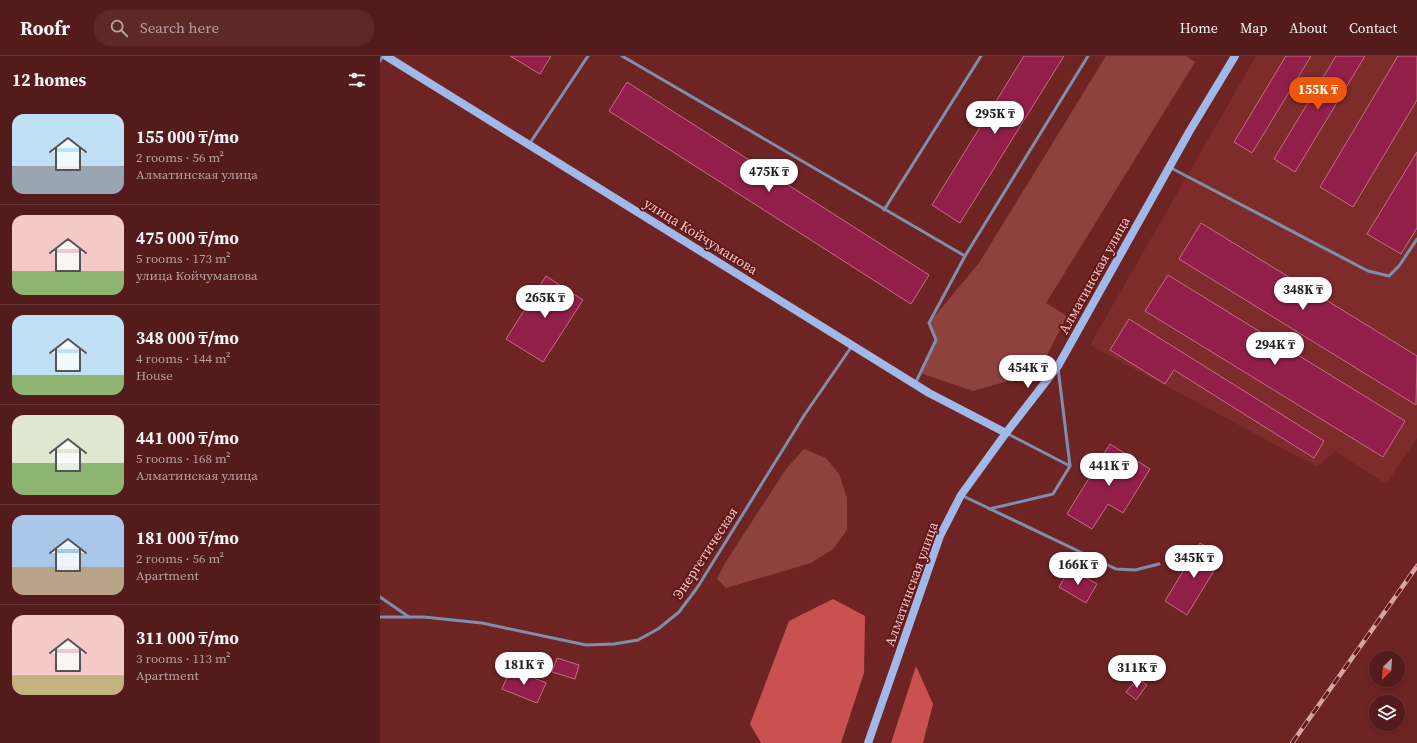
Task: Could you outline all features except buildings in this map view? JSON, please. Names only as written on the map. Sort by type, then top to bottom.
[{"type":"street","name":"улица Койчуманова","points":[[386,56],[852,346],[915,384],[1006,433]]},
{"type":"street","name":"Алматинская улица","points":[[868,743],[940,536],[961,495],[1006,433],[1058,366],[1169,167],[1235,56]]},
{"type":"lane","points":[[380,61],[383,56]]},
{"type":"lane","points":[[529,145],[588,56]]},
{"type":"lane","points":[[622,56],[965,256]]},
{"type":"lane","points":[[884,210],[981,56]]},
{"type":"lane","points":[[915,384],[936,340],[929,323],[965,256],[1088,56]]},
{"type":"lane","points":[[1169,167],[1368,271],[1389,276],[1399,266],[1417,239]]},
{"type":"lane","name":"Энергетическая","points":[[380,617],[424,617],[482,623],[586,645],[614,644],[638,640],[658,629],[679,612],[697,588],[805,414],[852,346]]},
{"type":"lane","points":[[989,509],[1053,494],[1070,466],[1058,366]]},
{"type":"lane","points":[[1006,433],[1070,466]]},
{"type":"lane","points":[[961,495],[1116,569],[1135,570],[1159,564]]},
{"type":"lane","points":[[380,596],[409,617]]},
{"type":"shaded area","points":[[1106,56],[1186,56],[1195,62],[1046,303],[1067,316],[1047,355],[1008,381],[973,391],[920,373],[936,340],[929,323],[979,263]]},
{"type":"shaded area","points":[[1256,56],[1417,56],[1417,438],[1386,484],[1335,451],[1317,467],[1090,345]]},
{"type":"shaded area","points":[[804,449],[826,458],[839,474],[847,498],[847,530],[833,549],[811,563],[726,588],[717,579],[725,563],[786,469]]},
{"type":"shaded area","points":[[833,599],[865,616],[864,673],[841,743],[761,743],[750,724],[789,621]]},
{"type":"shaded area","points":[[916,666],[933,704],[923,743],[891,743]]},
{"type":"railway","points":[[1292,743],[1417,566]]}]
